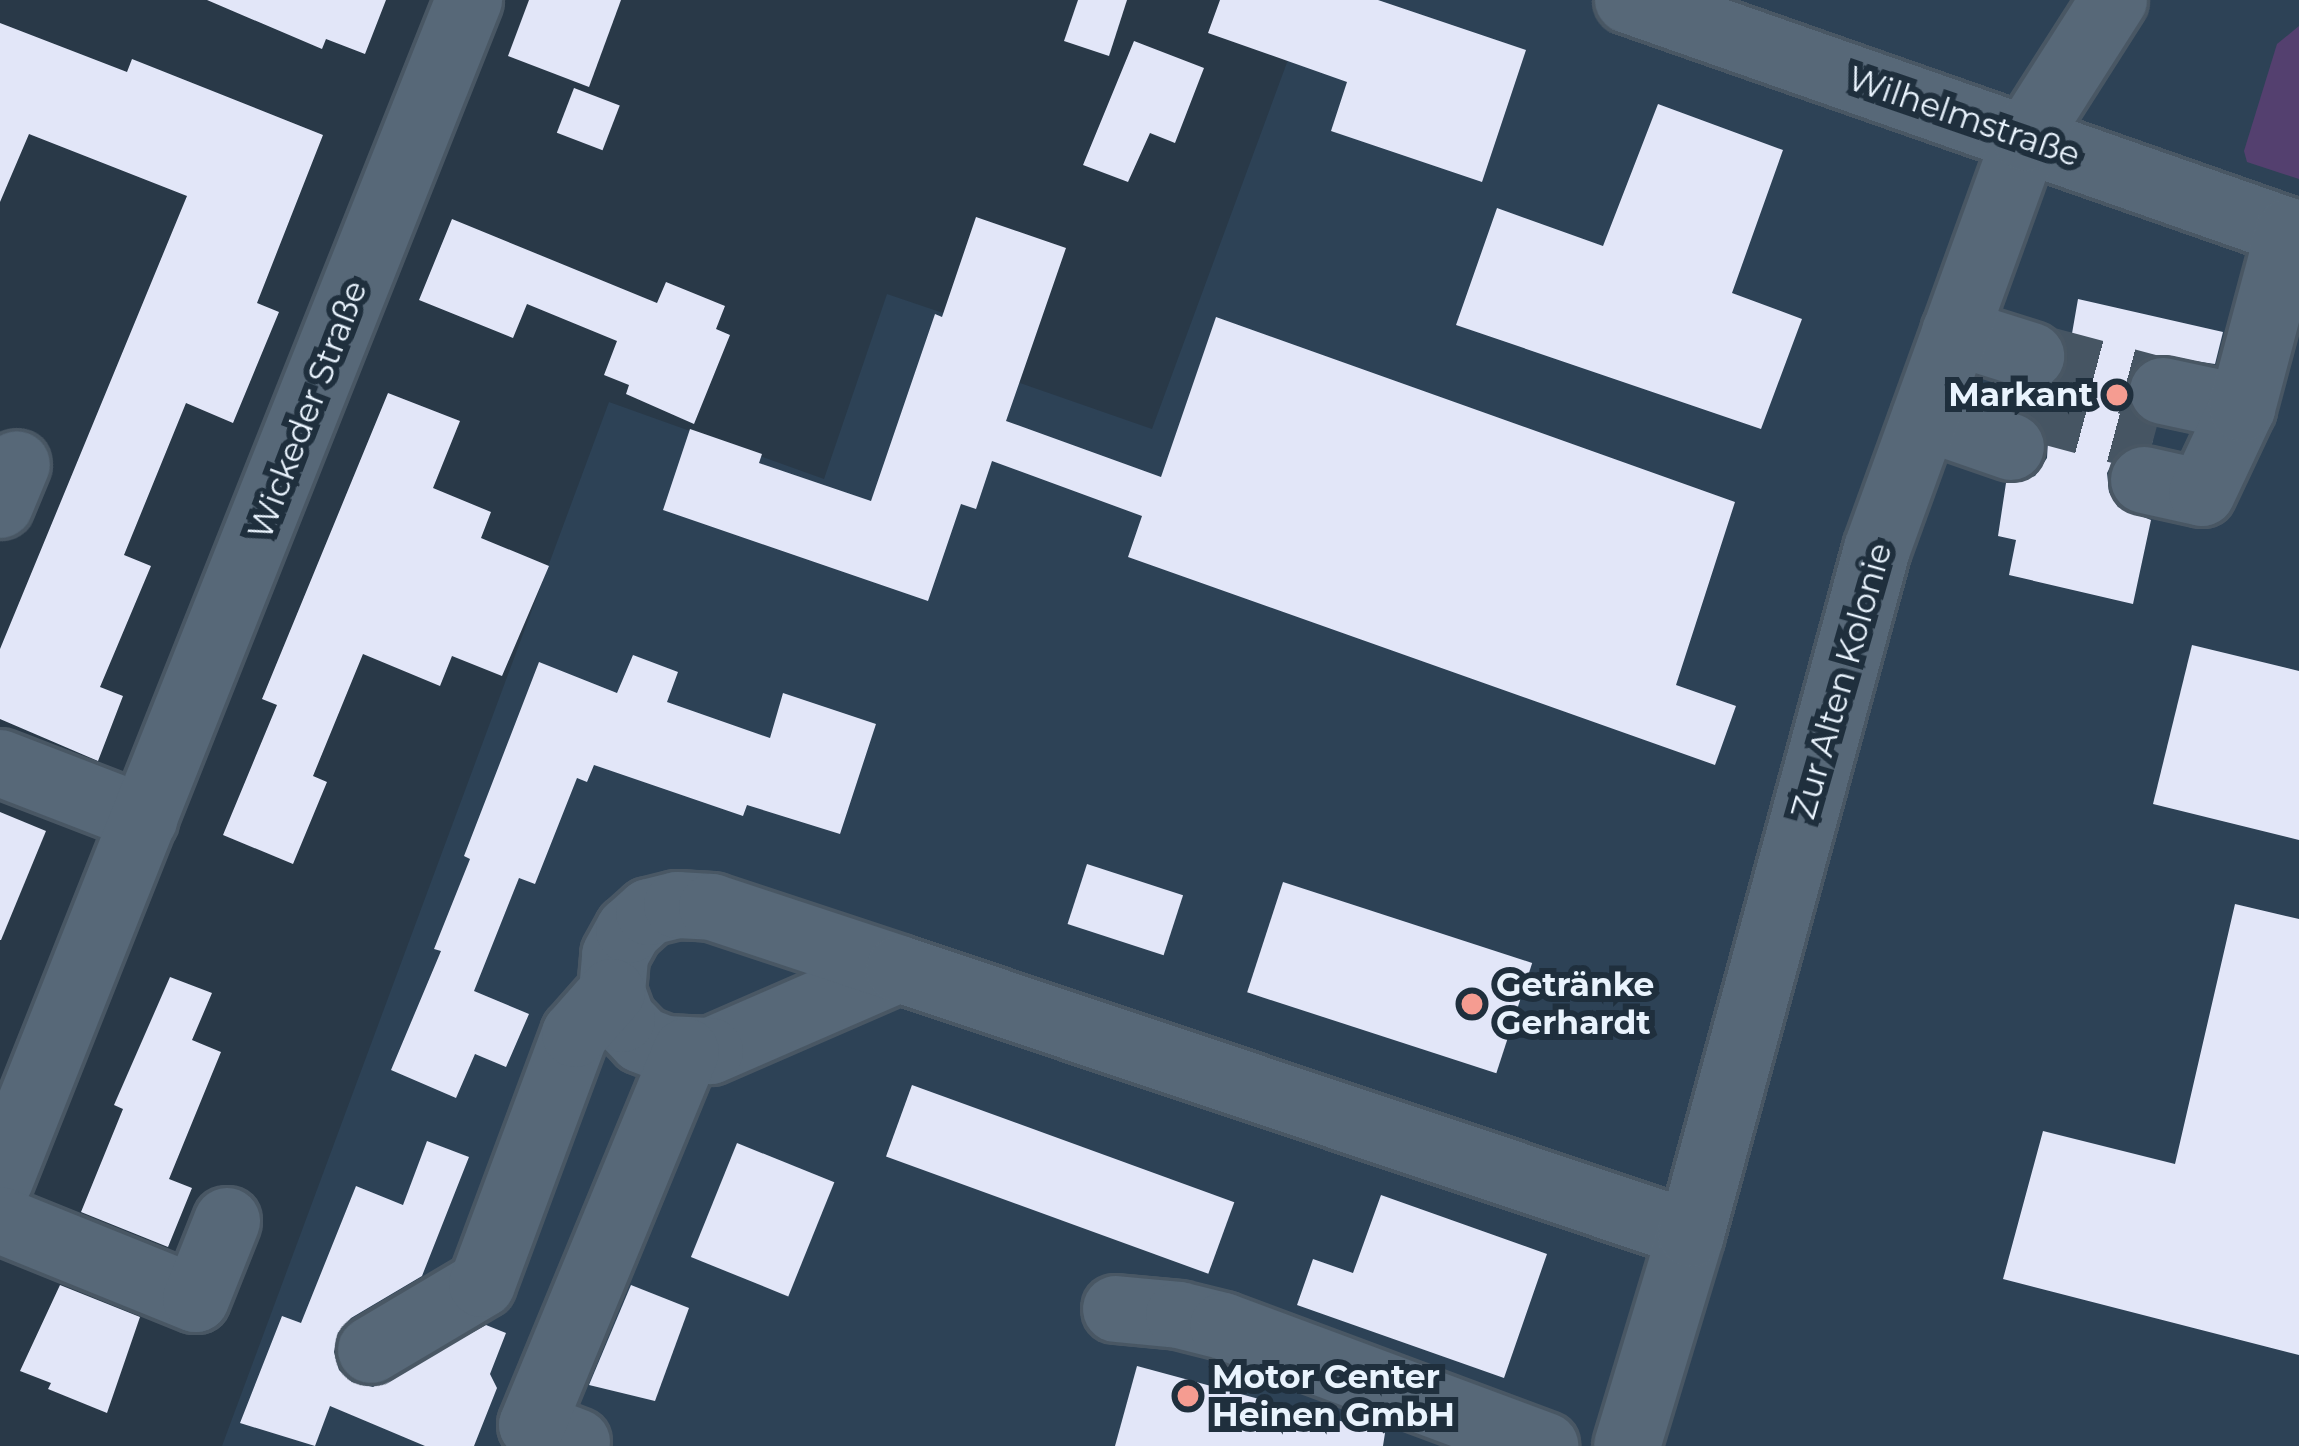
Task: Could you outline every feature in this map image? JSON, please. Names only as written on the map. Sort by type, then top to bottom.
[{"type":"street","name":"Wickeder Straße","points":[[0,1180],[469,0]]},
{"type":"street","name":"Zur Alten Kolonie","points":[[1627,1446],[1691,1234],[1877,549],[2026,138],[2114,0]]},
{"type":"street","name":"Wilhelmstraße","points":[[1633,1],[2294,233]]},
{"type":"street","points":[[2230,432],[2153,437],[2202,494],[2230,432],[2294,233]]},
{"type":"street","points":[[1940,374],[2021,402],[1940,374]]},
{"type":"street","points":[[0,763],[146,819]]},
{"type":"street","points":[[899,969],[710,1051],[686,1052],[642,1040],[622,1018],[611,992],[615,955],[629,930],[649,912],[677,904],[712,907],[899,969],[1691,1234]]},
{"type":"street","points":[[370,1350],[482,1284],[575,1034],[611,992]]},
{"type":"street","points":[[577,1442],[532,1424],[686,1052]]},
{"type":"street","points":[[0,1220],[196,1299],[226,1221]]},
{"type":"street","points":[[1116,1310],[1179,1315],[1223,1327],[1545,1446]]},
{"type":"shaded area","points":[[1310,0],[2299,0],[2299,1446],[222,1446],[609,402],[824,479],[887,294],[943,313],[1020,383],[1152,429]]},
{"type":"shaded area","points":[[2299,26],[2299,179],[2247,162],[2244,151],[2277,44]]},
{"type":"building","points":[[207,0],[386,0],[365,54],[326,39],[322,49]]},
{"type":"building","points":[[529,0],[621,0],[589,87],[508,56]]},
{"type":"building","points":[[1078,0],[1127,0],[1109,56],[1064,41]]},
{"type":"building","points":[[1220,0],[1378,0],[1526,50],[1482,182],[1331,131],[1347,82],[1208,33]]},
{"type":"building","points":[[0,23],[127,72],[132,59],[323,135],[257,303],[279,312],[233,423],[186,403],[124,555],[151,566],[100,687],[123,696],[98,761],[0,719],[0,649],[187,196],[29,134],[0,202]]},
{"type":"building","points":[[1134,41],[1204,68],[1175,143],[1150,133],[1128,182],[1083,165]]},
{"type":"building","points":[[574,88],[620,106],[603,150],[557,133]]},
{"type":"building","points":[[1658,104],[1783,150],[1732,293],[1802,319],[1761,429],[1456,325],[1497,208],[1603,246]]},
{"type":"building","points":[[976,217],[1066,248],[1006,421],[1161,477],[1216,317],[1735,502],[1676,685],[1736,706],[1715,765],[1128,557],[1142,516],[992,461],[976,509],[961,504],[928,601],[663,510],[690,429],[762,454],[759,463],[871,501],[935,314],[942,317]]},
{"type":"building","points":[[452,219],[657,303],[666,282],[725,306],[716,329],[730,335],[694,424],[626,394],[629,385],[604,375],[617,341],[527,304],[513,338],[419,300]]},
{"type":"building","points":[[2078,299],[2223,332],[2215,364],[2153,355],[2136,365],[2127,382],[2128,404],[2139,419],[2155,428],[2152,443],[2134,444],[2117,454],[2107,473],[2109,492],[2118,507],[2151,520],[2133,604],[2009,575],[2016,540],[1998,536],[2006,483],[2035,476],[2047,458],[2048,441],[2040,423],[2019,410],[2023,392],[2055,384],[2066,368]]},
{"type":"building","points":[[388,393],[460,421],[433,488],[491,512],[481,538],[549,566],[502,676],[452,656],[440,686],[363,654],[313,776],[327,782],[293,864],[223,835],[277,705],[262,699]]},
{"type":"building","points":[[2192,645],[2299,671],[2299,840],[2153,804]]},
{"type":"building","points":[[633,655],[678,672],[667,702],[770,738],[783,693],[876,724],[840,834],[747,805],[743,816],[594,765],[587,782],[577,778],[535,884],[519,878],[474,991],[529,1014],[506,1067],[475,1054],[456,1098],[391,1070],[441,951],[434,949],[470,859],[464,856],[539,662],[617,693]]},
{"type":"building","points":[[0,812],[46,831],[1,940],[0,940]]},
{"type":"building","points":[[1087,864],[1183,895],[1164,955],[1068,924]]},
{"type":"building","points":[[1283,882],[1532,963],[1496,1073],[1247,992]]},
{"type":"building","points":[[2235,904],[2299,919],[2299,1355],[2003,1279],[2043,1131],[2175,1164]]},
{"type":"building","points":[[170,977],[212,993],[192,1040],[221,1052],[169,1179],[192,1188],[168,1247],[81,1212],[123,1109],[114,1105]]},
{"type":"building","points":[[912,1085],[1234,1202],[1208,1274],[886,1156]]},
{"type":"building","points":[[427,1141],[469,1157],[422,1276],[351,1318],[338,1333],[334,1352],[339,1370],[352,1382],[373,1387],[486,1325],[506,1333],[490,1374],[497,1388],[474,1446],[425,1446],[330,1406],[315,1446],[240,1423],[282,1316],[301,1323],[356,1186],[403,1205]]},
{"type":"building","points":[[737,1143],[834,1182],[788,1296],[691,1257]]},
{"type":"building","points":[[1381,1195],[1547,1254],[1504,1378],[1297,1305],[1313,1259],[1353,1273]]},
{"type":"building","points":[[60,1285],[140,1317],[107,1413],[48,1389],[51,1383],[20,1371]]},
{"type":"building","points":[[631,1285],[689,1308],[655,1401],[589,1385]]},
{"type":"building","name":"Motor Center Heinen GmbH","points":[[1137,1366],[1385,1433],[1383,1446],[1115,1446]]},
{"type":"tunnel","points":[[2031,356],[2163,391]]},
{"type":"tunnel","points":[[2020,404],[2153,440]]},
{"type":"place","name":"Markant","points":[[2117,395]]},
{"type":"place","name":"Getränke Gerhardt","points":[[1472,1004]]},
{"type":"place","name":"Motor Center Heinen GmbH","points":[[1188,1396]]}]
